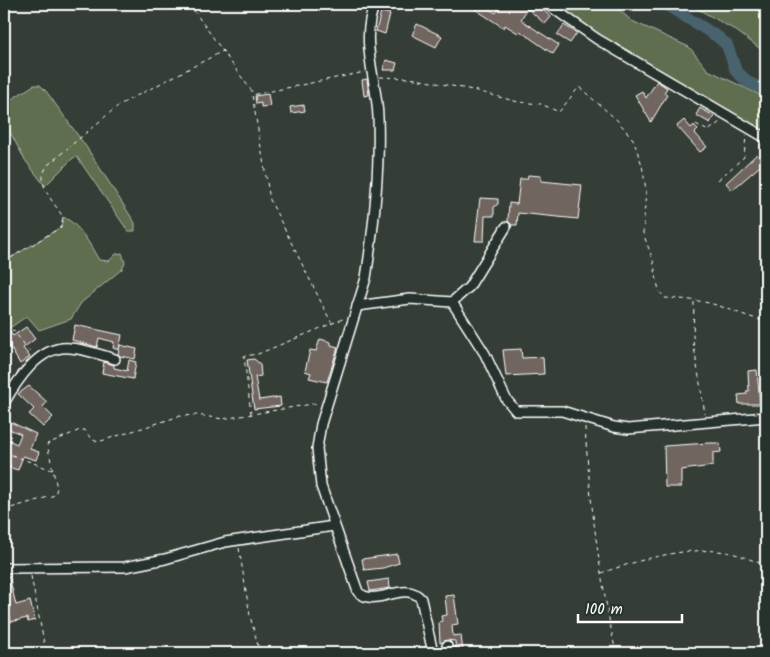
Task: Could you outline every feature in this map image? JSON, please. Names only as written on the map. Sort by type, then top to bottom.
[{"type":"street","points":[[375,4],[370,18],[368,33],[374,74],[378,143],[374,212],[366,278],[328,401],[317,448],[318,468],[327,507],[358,592],[362,596],[372,598],[408,591],[417,594],[421,599],[433,653]]},
{"type":"street","points":[[547,4],[580,28],[766,138]]},
{"type":"street","points":[[355,310],[410,300],[452,302],[469,287],[506,227]]},
{"type":"street","points":[[452,302],[485,354],[511,406],[516,411],[562,411],[584,416],[614,427],[628,429],[766,418]]},
{"type":"street","points":[[4,403],[23,374],[37,360],[51,351],[66,348],[115,359]]},
{"type":"street","points":[[4,568],[125,566],[238,540],[334,526]]},
{"type":"path","points":[[189,4],[253,93],[270,200],[332,324]]},
{"type":"path","points":[[4,262],[61,228],[63,217],[41,181],[42,172],[49,164],[119,105],[223,51]]},
{"type":"path","points":[[253,93],[374,74],[410,78],[473,90],[518,102],[541,104],[559,112],[579,87],[617,120],[634,139],[642,165],[646,190],[643,233],[653,260],[659,291],[665,298],[694,301],[766,321]]},
{"type":"path","points":[[696,124],[705,130],[712,130],[726,114]]},
{"type":"path","points":[[718,180],[744,157],[747,146],[745,125]]},
{"type":"path","points":[[694,301],[693,341],[707,422]]},
{"type":"path","points":[[252,414],[244,356],[258,354],[332,324],[355,310]]},
{"type":"path","points":[[4,332],[13,330],[37,360]]},
{"type":"path","points":[[4,510],[48,499],[55,495],[57,488],[47,444],[80,430],[85,430],[91,439],[98,442],[180,416],[196,415],[223,419],[328,401]]},
{"type":"path","points":[[584,416],[590,498],[600,573],[616,653]]},
{"type":"path","points":[[4,452],[52,470]]},
{"type":"path","points":[[238,540],[243,577],[260,653]]},
{"type":"path","points":[[600,573],[640,560],[688,552],[726,552],[766,565]]},
{"type":"path","points":[[29,568],[46,653]]},
{"type":"green space","points":[[547,4],[612,4],[632,21],[689,47],[708,70],[766,98],[766,138]]},
{"type":"green space","points":[[689,4],[766,4],[766,53],[735,30]]},
{"type":"green space","points":[[34,85],[40,85],[46,91],[87,148],[135,223],[135,231],[128,231],[77,157],[73,158],[45,186],[25,160],[4,121],[4,104]]},
{"type":"green space","points":[[63,217],[75,225],[99,260],[109,261],[116,254],[122,253],[125,263],[122,269],[81,303],[71,319],[39,330],[27,316],[4,332],[4,262],[61,227]]},
{"type":"building","points":[[467,4],[480,4],[496,13],[501,4],[536,4],[551,17],[545,24],[527,8],[521,20],[559,45],[553,54],[520,31],[518,33],[505,25],[504,28]]},
{"type":"building","points":[[381,12],[390,14],[385,34],[376,31]]},
{"type":"building","points":[[417,24],[442,36],[436,47],[412,35]]},
{"type":"building","points":[[564,25],[577,33],[570,43],[557,35]]},
{"type":"building","points":[[386,60],[397,63],[395,70],[383,70]]},
{"type":"building","points":[[367,79],[369,95],[364,96],[362,80]]},
{"type":"building","points":[[657,81],[667,88],[664,93],[667,95],[651,122],[635,95],[642,91],[646,98]]},
{"type":"building","points":[[268,94],[270,106],[261,107],[261,103],[256,104],[255,96]]},
{"type":"building","points":[[304,105],[305,111],[291,113],[290,107]]},
{"type":"building","points":[[700,108],[714,116],[710,123],[696,115]]},
{"type":"building","points":[[684,120],[691,128],[694,125],[698,130],[695,133],[707,147],[700,152],[677,126]]},
{"type":"building","points":[[766,152],[766,161],[732,190],[726,183],[757,154],[760,157]]},
{"type":"building","points":[[528,175],[541,176],[541,181],[582,185],[578,219],[518,213],[517,225],[512,225],[508,221],[509,203],[517,204],[520,179],[527,179]]},
{"type":"building","points":[[480,198],[498,199],[498,204],[494,207],[494,216],[485,216],[484,241],[475,241]]},
{"type":"building","points":[[75,325],[122,335],[119,350],[113,348],[114,342],[99,338],[97,347],[72,340]]},
{"type":"building","points":[[26,327],[35,339],[23,348],[30,357],[20,364],[4,337],[10,332],[13,336]]},
{"type":"building","points":[[320,339],[331,342],[331,345],[338,347],[327,382],[309,378],[311,373],[305,371],[310,350],[316,351]]},
{"type":"building","points":[[120,345],[137,349],[135,359],[120,356],[118,354]]},
{"type":"building","points":[[521,349],[522,358],[543,357],[544,374],[506,376],[503,350]]},
{"type":"building","points":[[254,359],[260,364],[261,376],[255,377],[259,400],[280,397],[281,406],[254,409],[247,360]]},
{"type":"building","points":[[129,360],[136,362],[133,379],[102,373],[104,362],[114,365],[114,368],[127,371]]},
{"type":"building","points":[[757,370],[760,404],[739,404],[738,395],[747,394],[746,391],[749,391],[748,371]]},
{"type":"building","points":[[29,386],[47,402],[43,407],[53,417],[43,427],[29,414],[34,409],[18,394]]},
{"type":"building","points":[[4,419],[36,434],[30,449],[39,452],[36,460],[23,456],[18,470],[4,466],[4,438],[17,444],[21,434],[4,427]]},
{"type":"building","points":[[720,443],[721,452],[713,453],[713,466],[681,470],[681,487],[665,487],[664,446]]},
{"type":"building","points":[[397,554],[399,563],[383,568],[364,570],[362,559]]},
{"type":"building","points":[[9,576],[16,605],[30,601],[35,620],[28,622],[27,618],[11,622],[4,593],[4,577]]},
{"type":"building","points":[[389,579],[390,588],[370,591],[368,582]]},
{"type":"building","points":[[454,595],[458,624],[452,625],[453,636],[461,635],[463,653],[456,653],[455,641],[447,640],[440,643],[439,622],[442,621],[441,616],[447,615],[445,596]]},
{"type":"waterway","points":[[665,4],[718,37],[727,45],[736,71],[749,83],[766,90]]}]
